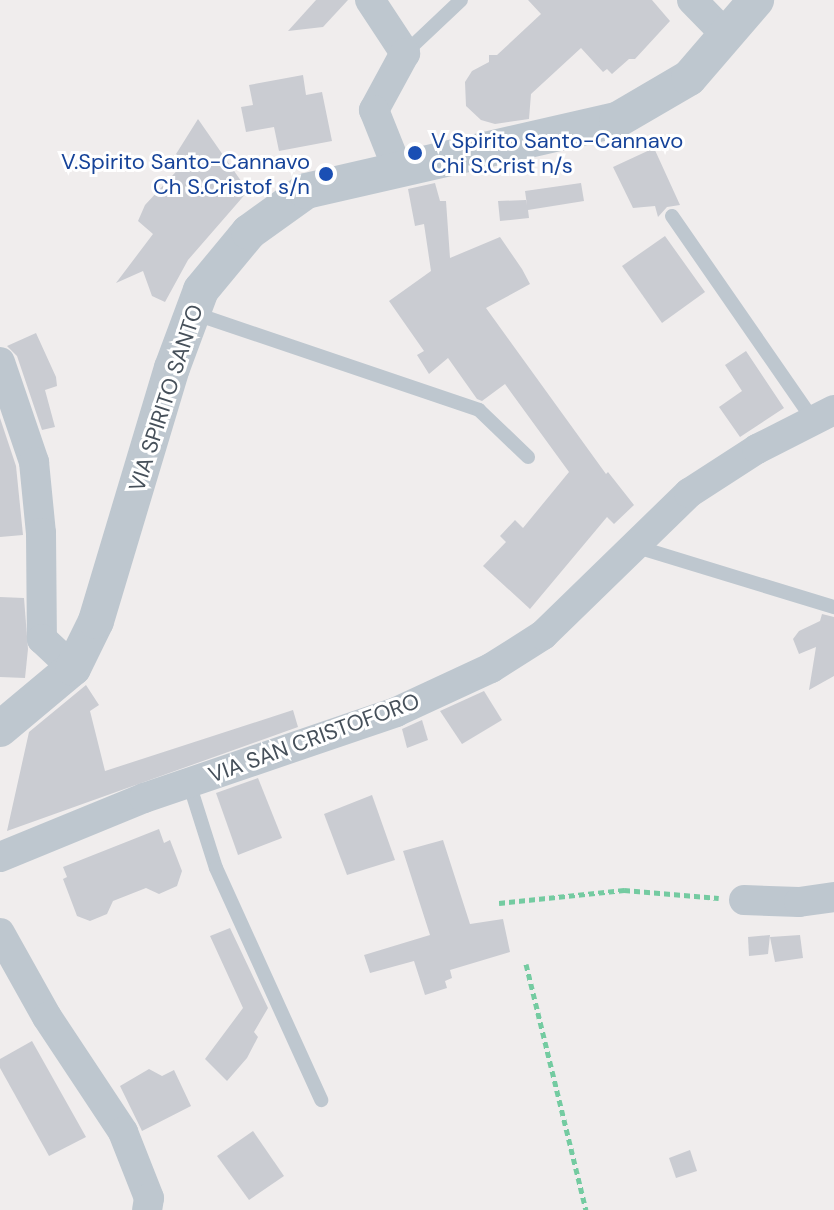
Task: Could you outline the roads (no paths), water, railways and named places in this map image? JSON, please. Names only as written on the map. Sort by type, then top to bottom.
[{"type":"street","points":[[370,0],[405,53],[380,93],[374,110],[398,170]]},
{"type":"street","points":[[692,0],[726,35]]},
{"type":"street","name":"VIA SPIRITO SANTO","points":[[0,729],[73,668],[96,621],[172,368],[201,290],[249,232],[306,191],[617,120],[689,78],[756,0]]},
{"type":"street","points":[[0,362],[34,462],[41,533],[42,639],[73,668]]},
{"type":"street","name":"VIA SAN CRISTOFORO","points":[[0,857],[189,783],[396,712],[491,668],[543,635],[689,493],[757,449],[824,415]]},
{"type":"street","points":[[744,900],[799,902],[834,897]]},
{"type":"street","points":[[0,933],[47,1017],[123,1132],[149,1198],[147,1210]]},
{"type":"lane","points":[[405,53],[461,0]]},
{"type":"lane","points":[[672,216],[824,415]]},
{"type":"lane","points":[[193,313],[479,410],[528,457]]},
{"type":"lane","points":[[634,546],[834,607]]},
{"type":"lane","points":[[189,783],[216,868],[321,1100]]},
{"type":"place","name":"V Spirito Santo-Cannavo Chi S.Crist n/s","points":[[415,153]]},
{"type":"place","name":"V.Spirito Santo-Cannavo Ch S.Cristof s/n","points":[[326,174]]}]
